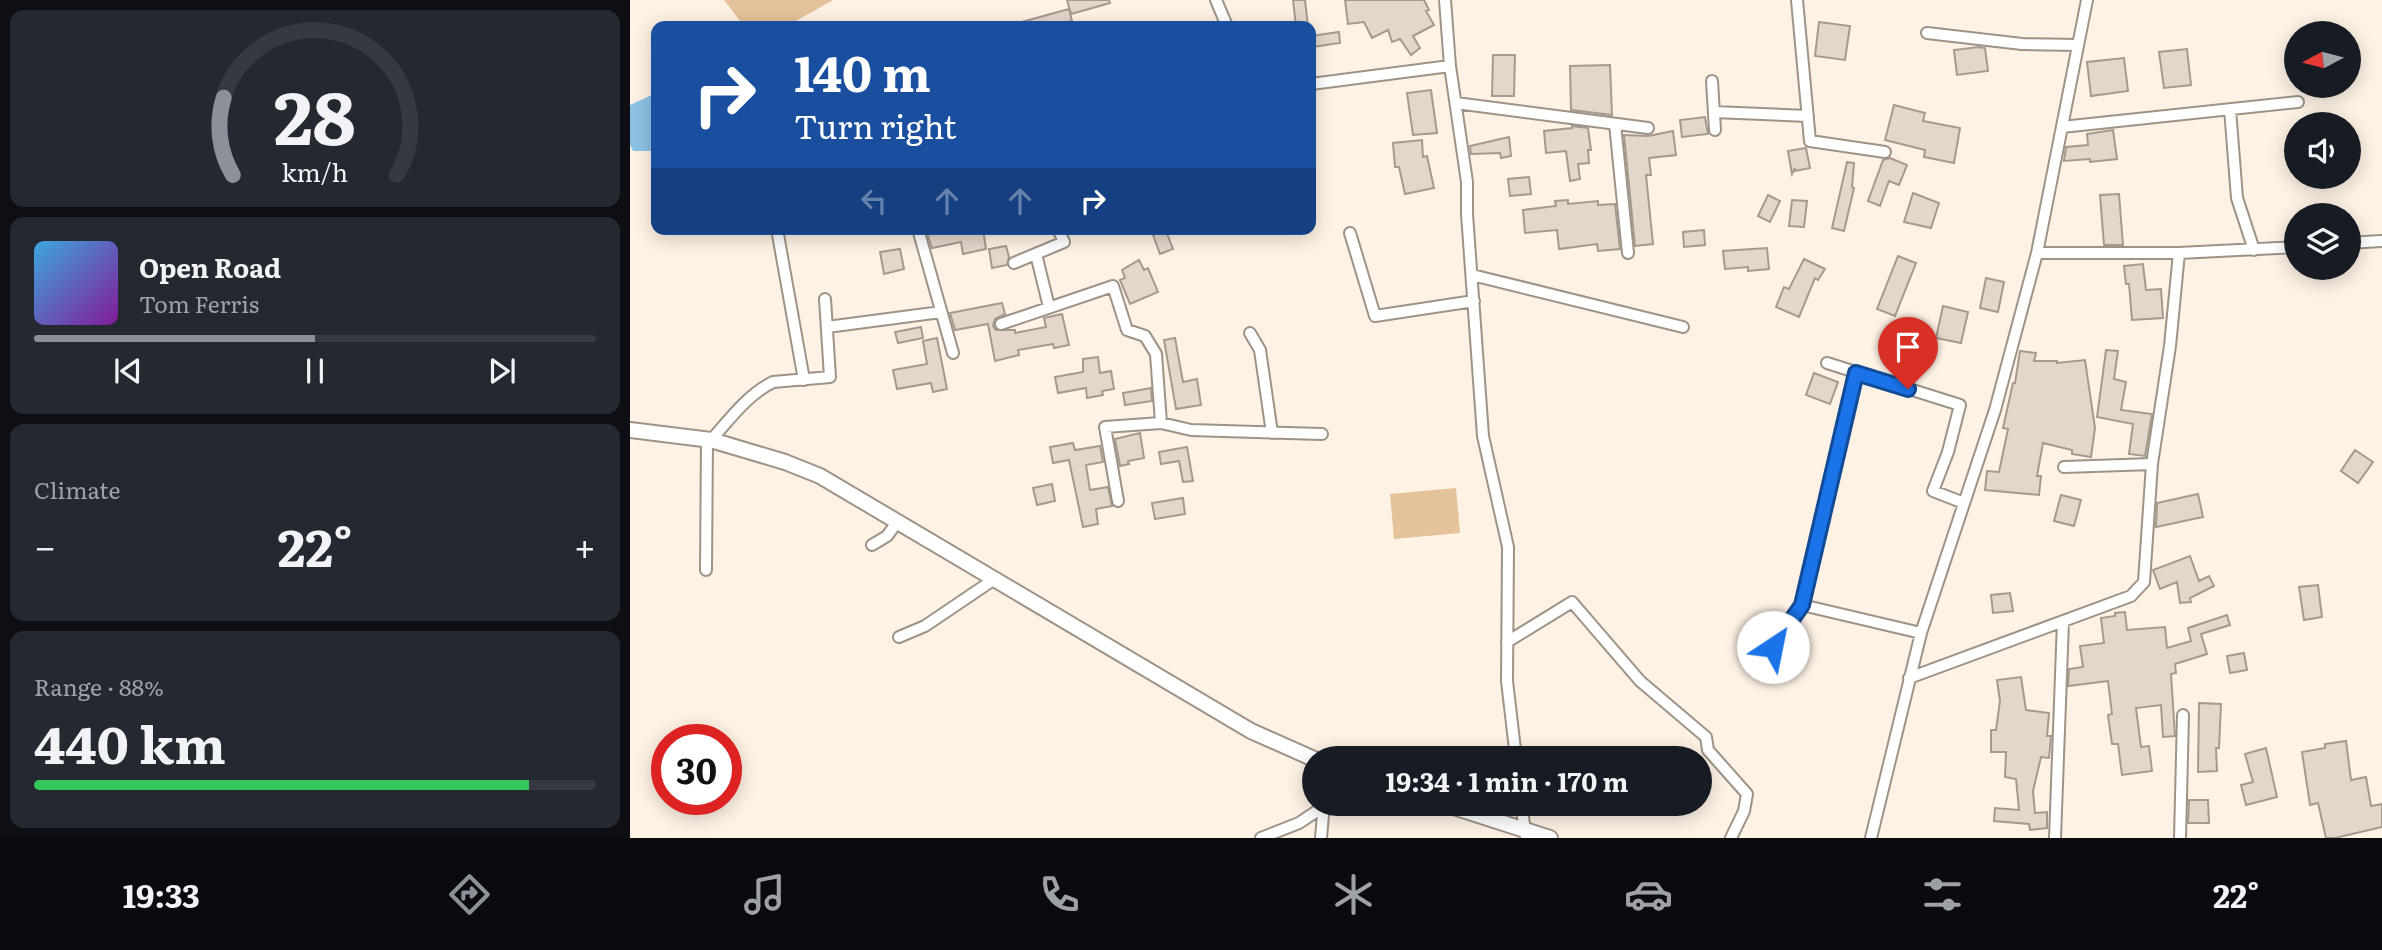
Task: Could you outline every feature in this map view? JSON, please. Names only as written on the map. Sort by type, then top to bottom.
[{"type":"street","points":[[1216,0],[1225,21]]},
{"type":"street","points":[[1445,0],[1450,66],[1467,182],[1483,436],[1507,547],[1507,681],[1515,746]]},
{"type":"street","points":[[1797,0],[1810,141],[1885,152]]},
{"type":"street","points":[[1871,838],[1921,633],[1995,410],[2037,253],[2087,0]]},
{"type":"street","points":[[1927,33],[2022,44],[2078,44]]},
{"type":"street","points":[[1316,82],[1450,66]]},
{"type":"street","points":[[1712,81],[1715,130]]},
{"type":"street","points":[[2062,127],[2298,102]]},
{"type":"street","points":[[1456,103],[1648,128]]},
{"type":"street","points":[[2230,109],[2237,198],[2254,250]]},
{"type":"street","points":[[1714,112],[1808,116]]},
{"type":"street","points":[[1615,124],[1628,253]]},
{"type":"street","points":[[1350,233],[1375,316],[1474,301]]},
{"type":"street","points":[[778,235],[804,380]]},
{"type":"street","points":[[920,235],[953,353]]},
{"type":"street","points":[[1014,263],[1064,242],[1061,235]]},
{"type":"street","points":[[2361,242],[2381,241]]},
{"type":"street","points":[[2037,253],[2179,253],[2284,248]]},
{"type":"street","points":[[1909,678],[2131,596],[2144,582],[2152,464],[2170,346],[2179,253]]},
{"type":"street","points":[[1036,254],[1049,307]]},
{"type":"street","points":[[1472,275],[1683,327]]},
{"type":"street","points":[[1001,324],[1113,286],[1127,330],[1144,336],[1156,354],[1161,423]]},
{"type":"street","points":[[706,570],[709,440],[759,390],[773,382],[830,377],[825,299]]},
{"type":"street","points":[[827,327],[941,312]]},
{"type":"street","points":[[1250,333],[1260,350],[1272,433]]},
{"type":"street","points":[[1827,363],[1960,405],[1948,452],[1933,491],[1964,503]]},
{"type":"street","points":[[1759,668],[1802,605],[1856,373]]},
{"type":"street","points":[[1118,501],[1105,427],[1161,423],[1191,430],[1322,434]]},
{"type":"street","points":[[630,430],[709,440],[785,462],[820,476],[1251,731],[1302,754]]},
{"type":"street","points":[[2064,467],[2152,464]]},
{"type":"street","points":[[872,545],[887,537],[898,521]]},
{"type":"street","points":[[899,637],[925,626],[996,578]]},
{"type":"street","points":[[1507,642],[1572,602],[1640,681],[1706,737],[1708,750],[1747,794],[1745,811],[1731,838]]},
{"type":"street","points":[[1802,605],[1921,633]]},
{"type":"street","points":[[2055,838],[2063,621]]},
{"type":"street","points":[[2179,838],[2183,715]]},
{"type":"street","points":[[1261,838],[1308,816]]},
{"type":"street","points":[[1321,838],[1323,816]]},
{"type":"street","points":[[1475,816],[1525,835],[1550,838]]},
{"type":"street","points":[[1523,816],[1525,835]]},
{"type":"shaded area","points":[[724,0],[833,0],[796,21],[740,21]]},
{"type":"shaded area","points":[[1456,488],[1460,533],[1394,539],[1390,494]]},
{"type":"water","points":[[651,95],[651,151],[633,151],[630,145],[630,105]]},
{"type":"building","points":[[1067,0],[1109,0],[1110,3],[1071,14]]},
{"type":"building","points":[[1293,0],[1305,0],[1307,21],[1295,21]]},
{"type":"building","points":[[1345,0],[1424,0],[1429,10],[1426,11],[1434,25],[1413,36],[1420,48],[1411,55],[1400,39],[1392,42],[1388,30],[1372,38],[1364,22],[1348,24]]},
{"type":"building","points":[[1069,9],[1072,21],[1025,21]]},
{"type":"building","points":[[1819,22],[1850,26],[1845,60],[1815,56]]},
{"type":"building","points":[[1339,32],[1340,43],[1316,46],[1316,35]]},
{"type":"building","points":[[1985,48],[1988,71],[1957,75],[1954,50]]},
{"type":"building","points":[[2187,49],[2191,85],[2164,88],[2159,52]]},
{"type":"building","points":[[1493,55],[1515,55],[1514,96],[1492,96]]},
{"type":"building","points":[[2124,58],[2128,91],[2091,96],[2087,62]]},
{"type":"building","points":[[1610,65],[1612,115],[1571,110],[1570,66]]},
{"type":"building","points":[[1431,90],[1437,133],[1413,135],[1407,93]]},
{"type":"building","points":[[1894,105],[1925,113],[1923,121],[1960,128],[1954,163],[1924,157],[1925,150],[1885,140]]},
{"type":"building","points":[[1705,117],[1708,134],[1682,137],[1680,120]]},
{"type":"building","points":[[1572,126],[1588,128],[1591,150],[1588,150],[1589,163],[1578,164],[1580,179],[1570,181],[1566,151],[1546,153],[1544,131]]},
{"type":"building","points":[[2113,130],[2117,159],[2064,161],[2066,147],[2088,145],[2087,134]]},
{"type":"building","points":[[1673,131],[1676,155],[1649,158],[1651,175],[1646,175],[1653,244],[1635,246],[1624,135],[1648,136]]},
{"type":"building","points":[[1509,137],[1511,156],[1501,158],[1500,153],[1471,154],[1470,146]]},
{"type":"building","points":[[1422,140],[1423,157],[1427,156],[1434,188],[1405,194],[1399,167],[1395,167],[1393,143]]},
{"type":"building","points":[[1806,148],[1810,168],[1795,171],[1795,168],[1792,174],[1788,151]]},
{"type":"building","points":[[1890,158],[1907,165],[1899,185],[1889,181],[1880,206],[1868,201],[1883,160]]},
{"type":"building","points":[[1847,162],[1854,163],[1854,188],[1844,231],[1832,228]]},
{"type":"building","points":[[1529,177],[1531,194],[1510,196],[1508,179]]},
{"type":"building","points":[[1913,193],[1939,203],[1931,228],[1904,222]]},
{"type":"building","points":[[2119,194],[2123,245],[2104,245],[2100,195]]},
{"type":"building","points":[[1768,195],[1780,201],[1770,222],[1758,216]]},
{"type":"building","points":[[1568,200],[1568,204],[1598,201],[1598,205],[1615,204],[1620,249],[1598,251],[1597,244],[1559,249],[1557,230],[1525,233],[1523,210],[1556,206],[1555,201]]},
{"type":"building","points":[[1792,200],[1807,201],[1804,227],[1789,226]]},
{"type":"building","points":[[1704,230],[1705,245],[1684,247],[1683,232]]},
{"type":"building","points":[[928,235],[984,235],[986,249],[963,254],[961,242],[932,248]]},
{"type":"building","points":[[1153,235],[1168,235],[1173,249],[1160,254]]},
{"type":"building","points":[[1006,246],[1009,257],[1007,265],[992,268],[989,249]]},
{"type":"building","points":[[1767,248],[1769,269],[1725,269],[1723,251]]},
{"type":"building","points":[[900,249],[904,269],[884,274],[880,252]]},
{"type":"building","points":[[1898,256],[1916,263],[1895,316],[1877,309]]},
{"type":"building","points":[[1804,259],[1825,269],[1818,280],[1815,278],[1799,317],[1776,307],[1784,287],[1789,289]]},
{"type":"building","points":[[1139,260],[1144,270],[1148,268],[1158,292],[1130,304],[1120,280],[1125,278],[1122,270]]},
{"type":"building","points":[[2143,264],[2146,290],[2161,289],[2163,318],[2132,320],[2129,284],[2126,284],[2124,266]]},
{"type":"building","points":[[1986,278],[2004,282],[1998,312],[1980,308]]},
{"type":"building","points":[[1002,303],[1005,314],[995,319],[993,326],[996,330],[1015,330],[1015,333],[1046,327],[1044,318],[1062,314],[1069,345],[1054,348],[1053,344],[1018,350],[1019,355],[995,361],[988,324],[955,330],[950,313]]},
{"type":"building","points":[[1943,306],[1968,312],[1961,343],[1936,338]]},
{"type":"building","points":[[921,327],[923,338],[898,343],[895,332]]},
{"type":"building","points":[[937,338],[947,389],[933,392],[931,383],[897,389],[893,370],[927,364],[923,341]]},
{"type":"building","points":[[1175,338],[1183,382],[1197,379],[1201,405],[1176,409],[1164,340]]},
{"type":"building","points":[[2106,350],[2118,351],[2114,379],[2126,382],[2121,410],[2152,414],[2145,456],[2129,454],[2133,424],[2097,417]]},
{"type":"building","points":[[2020,351],[2036,353],[2034,361],[2057,363],[2085,360],[2095,428],[2091,457],[2072,454],[2072,450],[2043,443],[2037,476],[2041,476],[2039,495],[1985,490],[1987,471],[1999,472],[2008,429],[2003,428]]},
{"type":"building","points":[[1098,357],[1100,373],[1111,371],[1114,389],[1102,391],[1103,395],[1087,398],[1086,388],[1058,393],[1055,377],[1083,372],[1083,359]]},
{"type":"building","points":[[1814,373],[1838,382],[1830,404],[1806,395]]},
{"type":"building","points":[[1151,388],[1152,401],[1125,405],[1123,393]]},
{"type":"building","points":[[1140,433],[1144,458],[1128,461],[1129,464],[1120,466],[1115,439]]},
{"type":"building","points":[[1073,443],[1075,450],[1100,446],[1103,462],[1086,465],[1090,490],[1108,487],[1112,506],[1096,509],[1098,524],[1083,527],[1069,460],[1053,463],[1050,447]]},
{"type":"building","points":[[1187,447],[1193,481],[1183,482],[1179,461],[1161,464],[1159,452]]},
{"type":"building","points":[[2355,450],[2373,462],[2358,483],[2341,471]]},
{"type":"building","points":[[1052,484],[1055,501],[1037,505],[1033,488]]},
{"type":"building","points":[[2198,494],[2203,517],[2156,527],[2157,503]]},
{"type":"building","points":[[2061,495],[2081,500],[2074,526],[2054,521]]},
{"type":"building","points":[[1183,498],[1185,514],[1155,519],[1152,503]]},
{"type":"building","points":[[2190,556],[2199,581],[2209,576],[2214,586],[2190,598],[2191,602],[2180,603],[2177,582],[2160,589],[2153,570]]},
{"type":"building","points":[[2318,585],[2322,617],[2304,620],[2299,587]]},
{"type":"building","points":[[2010,593],[2013,611],[1993,613],[1991,595]]},
{"type":"building","points":[[2125,612],[2127,630],[2165,627],[2167,648],[2191,641],[2188,628],[2227,615],[2230,625],[2201,634],[2207,654],[2175,664],[2176,673],[2171,674],[2175,736],[2163,737],[2161,705],[2136,708],[2141,747],[2149,746],[2152,771],[2122,775],[2118,744],[2112,744],[2108,715],[2112,714],[2108,681],[2068,686],[2069,669],[2083,667],[2080,646],[2104,643],[2101,618]]},
{"type":"building","points":[[2244,653],[2247,670],[2230,673],[2227,656]]},
{"type":"building","points":[[2021,677],[2026,710],[2049,713],[2047,736],[2051,736],[2049,758],[2041,757],[2033,791],[2035,813],[2047,812],[2047,828],[2030,830],[2029,824],[1994,821],[1995,808],[2019,810],[2016,779],[2005,777],[2006,752],[1991,752],[1991,730],[1996,730],[2000,701],[1997,680]]},
{"type":"building","points":[[2199,703],[2221,704],[2219,748],[2216,748],[2217,771],[2198,772]]},
{"type":"building","points":[[2346,741],[2351,780],[2366,777],[2371,806],[2382,804],[2382,827],[2326,838],[2318,803],[2310,805],[2302,752],[2325,748],[2325,744]]},
{"type":"building","points":[[2266,748],[2277,797],[2246,805],[2241,785],[2253,782],[2245,754]]},
{"type":"building","points":[[2189,800],[2208,800],[2209,823],[2188,823]]},
{"type":"route","points":[[1773,647],[1802,605],[1856,373],[1908,389]]}]
